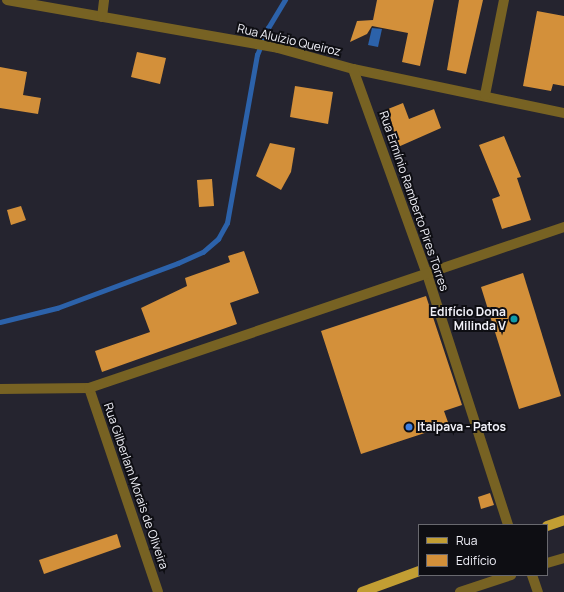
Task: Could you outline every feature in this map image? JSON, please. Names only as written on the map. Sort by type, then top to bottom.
[{"type":"main road","points":[[548,526],[564,520]]},
{"type":"main road","points":[[362,592],[418,572]]},
{"type":"street","name":"Rua Aluízio Queiroz","points":[[7,0],[278,48],[354,69],[485,95],[564,113]]},
{"type":"street","points":[[102,17],[104,0]]},
{"type":"street","points":[[485,95],[504,0]]},
{"type":"street","name":"Rua Ermínio Ramberto Pires Torres","points":[[354,69],[427,274],[508,524]]},
{"type":"street","points":[[0,389],[90,388],[564,227]]},
{"type":"street","name":"Rua Gilberlam Morais de Oliveira","points":[[90,388],[158,592]]},
{"type":"street","points":[[548,563],[564,558]]},
{"type":"street","points":[[460,592],[508,576]]},
{"type":"street","points":[[532,576],[538,592]]},
{"type":"water","points":[[372,28],[382,29],[378,47],[368,45]]},
{"type":"building","points":[[377,0],[434,0],[420,66],[402,62],[408,33],[372,26],[367,34],[350,42],[357,21],[373,20]]},
{"type":"building","points":[[459,0],[483,0],[466,74],[447,70]]},
{"type":"building","points":[[537,11],[564,16],[564,86],[553,84],[551,91],[523,86]]},
{"type":"building","points":[[137,52],[166,58],[160,84],[131,77]]},
{"type":"building","points":[[0,67],[27,72],[23,95],[41,98],[38,114],[0,108]]},
{"type":"building","points":[[295,86],[333,92],[328,124],[290,117]]},
{"type":"building","points":[[403,103],[409,119],[434,109],[441,128],[398,147],[388,109]]},
{"type":"building","points":[[504,136],[521,177],[517,178],[531,220],[502,229],[492,199],[500,196],[479,145]]},
{"type":"building","points":[[270,143],[295,148],[291,172],[281,190],[256,176]]},
{"type":"building","points":[[212,179],[214,206],[199,207],[197,180]]},
{"type":"building","points":[[21,206],[26,220],[11,225],[7,210]]},
{"type":"building","points":[[244,251],[259,293],[230,303],[237,324],[102,372],[95,351],[150,332],[141,308],[187,286],[185,278],[230,262],[228,256]]},
{"type":"building","points":[[523,273],[561,396],[519,409],[481,287]]},
{"type":"building","points":[[426,296],[462,405],[444,411],[449,425],[361,454],[321,331]]},
{"type":"building","points":[[490,493],[494,505],[481,509],[478,497]]},
{"type":"building","points":[[117,534],[121,547],[44,574],[39,560]]},
{"type":"waterway","points":[[0,322],[57,308],[178,263],[203,252],[218,239],[227,223],[257,55],[268,28],[285,0]]},
{"type":"place","name":"Edifício Dona Milinda V","points":[[514,319]]},
{"type":"place","name":"Itaipava - Patos","points":[[409,427]]}]
